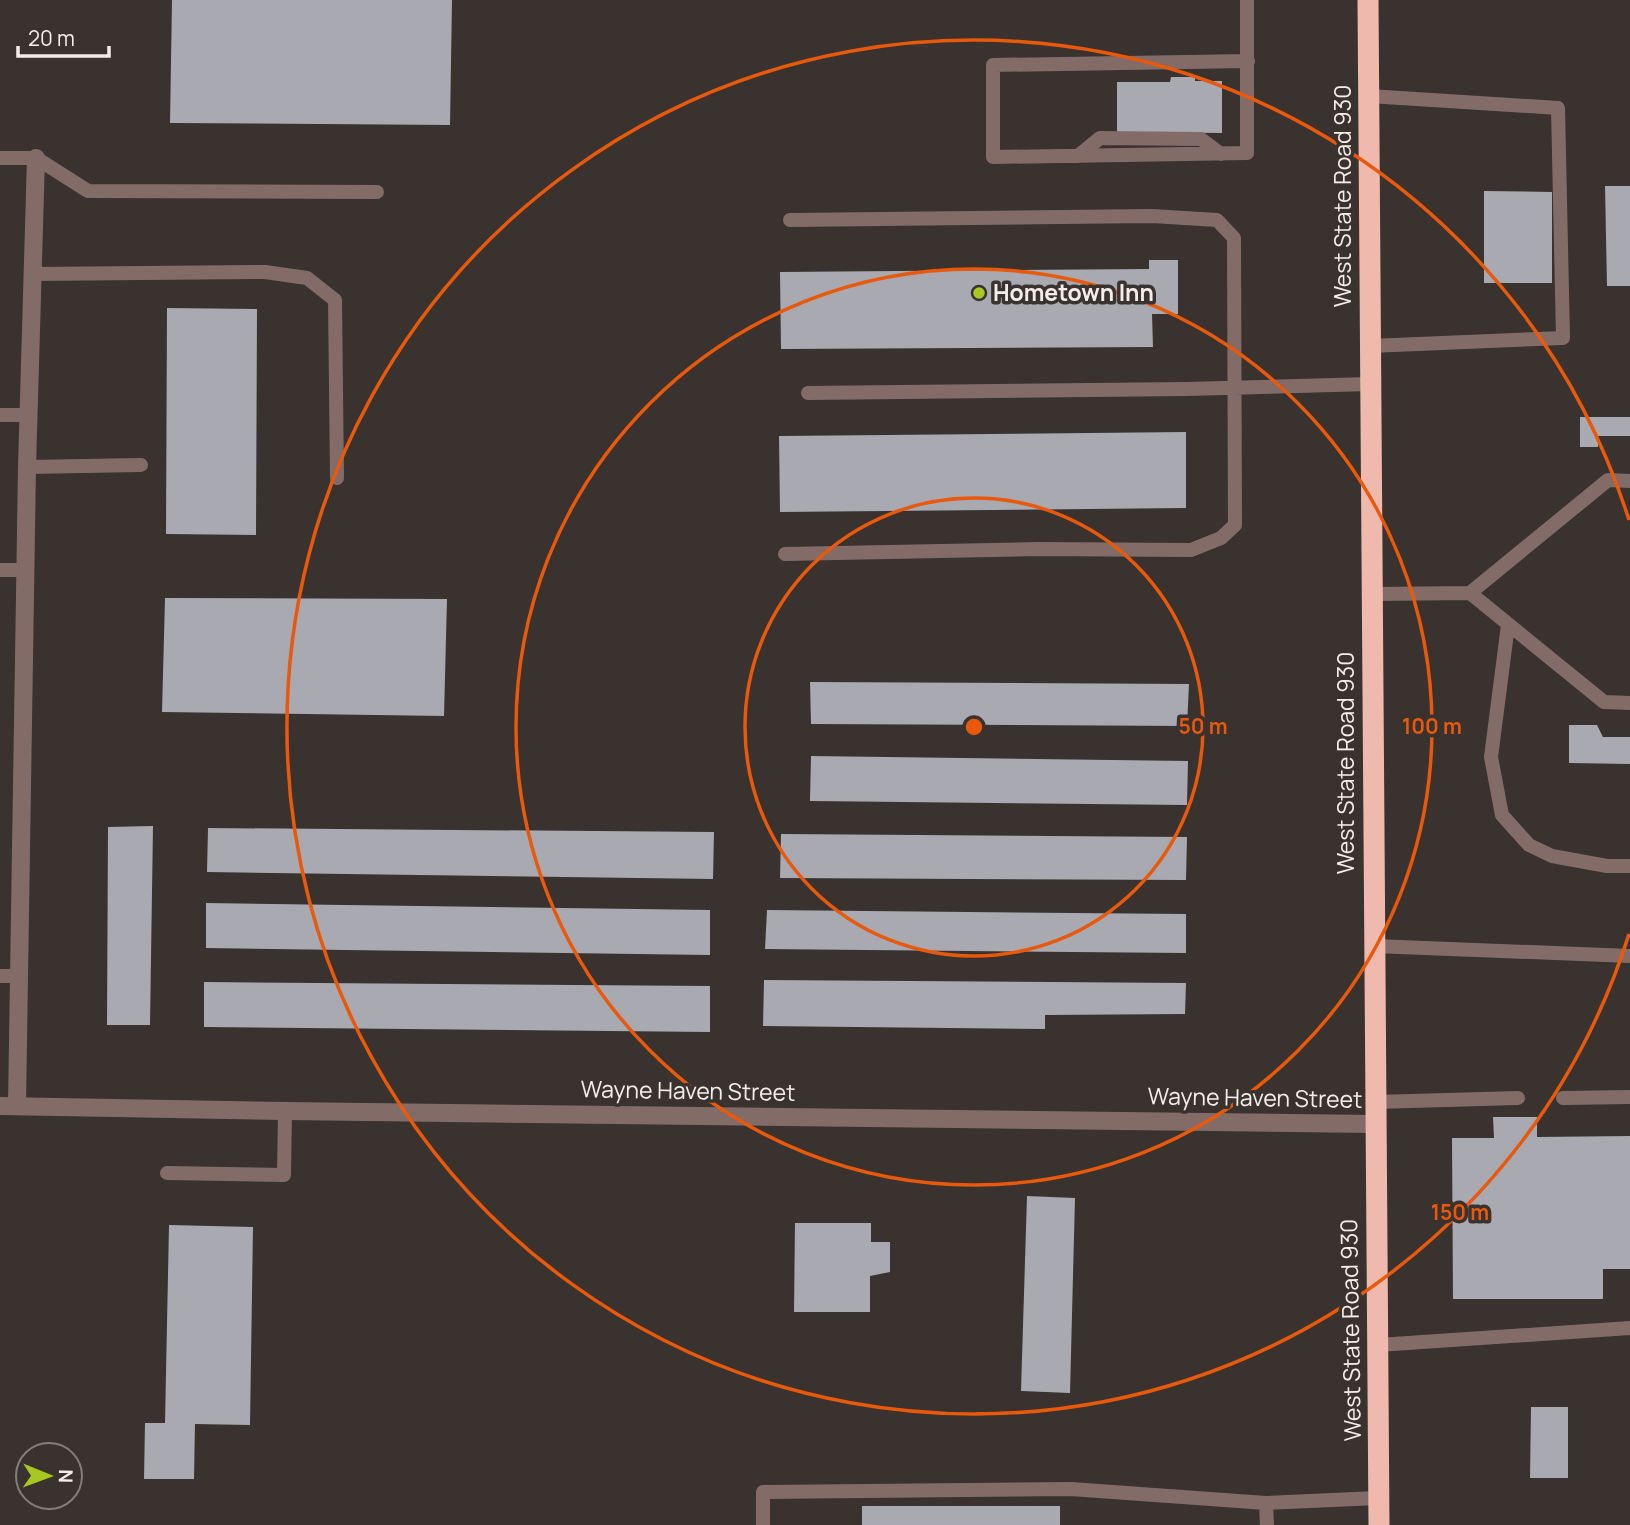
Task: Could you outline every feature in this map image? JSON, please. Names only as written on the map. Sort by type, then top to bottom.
[{"type":"highway","name":"West State Road 930","points":[[1368,0],[1379,1525]]},
{"type":"street","points":[[8,1105],[20,976],[28,415],[36,158]]},
{"type":"street","name":"Wayne Haven Street","points":[[8,1105],[285,1111],[1375,1124]]},
{"type":"lane","points":[[1247,0],[1248,61],[1247,153],[993,157],[993,65],[1248,61]]},
{"type":"lane","points":[[1369,96],[1558,108],[1563,338],[1370,346]]},
{"type":"lane","points":[[0,158],[36,158],[88,191],[377,192]]},
{"type":"lane","points":[[785,554],[1037,549],[1191,550],[1221,538],[1235,525],[1234,238],[1217,220],[1152,216],[790,220]]},
{"type":"lane","points":[[32,274],[265,271],[307,278],[335,300],[337,478]]},
{"type":"lane","points":[[808,393],[1371,384]]},
{"type":"lane","points":[[0,415],[28,415]]},
{"type":"lane","points":[[27,467],[141,465]]},
{"type":"lane","points":[[1372,594],[1471,593],[1608,480],[1630,481]]},
{"type":"lane","points":[[0,570],[26,570]]},
{"type":"lane","points":[[1471,593],[1604,702],[1630,703]]},
{"type":"lane","points":[[1508,625],[1491,757],[1502,815],[1529,845],[1552,856],[1607,866],[1630,866]]},
{"type":"lane","points":[[1374,946],[1630,956]]},
{"type":"lane","points":[[0,976],[20,976]]},
{"type":"lane","points":[[1563,1098],[1630,1097]]},
{"type":"lane","points":[[1375,1102],[1518,1098]]},
{"type":"lane","points":[[167,1173],[284,1175],[285,1111]]},
{"type":"lane","points":[[1378,1345],[1628,1327]]},
{"type":"lane","points":[[763,1525],[763,1492],[1071,1489],[1266,1503],[1378,1498]]},
{"type":"lane","points":[[1266,1503],[1267,1525]]},
{"type":"building","points":[[172,0],[452,0],[450,125],[170,123]]},
{"type":"building","points":[[1171,77],[1195,77],[1195,81],[1222,81],[1222,133],[1117,132],[1117,82],[1170,82]]},
{"type":"building","points":[[1605,186],[1630,186],[1630,286],[1607,286]]},
{"type":"building","points":[[1484,191],[1552,192],[1552,283],[1484,283]]},
{"type":"building","name":"Hometown Inn","points":[[1149,260],[1178,260],[1178,314],[1152,314],[1153,347],[781,349],[780,272],[1149,269]]},
{"type":"building","points":[[167,308],[257,309],[256,535],[166,534]]},
{"type":"building","points":[[1580,417],[1630,417],[1630,436],[1598,436],[1598,447],[1580,447]]},
{"type":"building","points":[[1186,432],[1186,508],[780,512],[779,436]]},
{"type":"building","points":[[165,598],[447,599],[444,716],[162,712]]},
{"type":"building","points":[[810,682],[1189,684],[1187,726],[811,724]]},
{"type":"building","points":[[1569,725],[1597,725],[1603,737],[1630,737],[1630,764],[1569,763]]},
{"type":"building","points":[[811,756],[1188,761],[1187,805],[810,801]]},
{"type":"building","points":[[153,826],[150,1025],[107,1025],[108,827]]},
{"type":"building","points":[[208,828],[714,832],[713,879],[207,872]]},
{"type":"building","points":[[781,834],[1187,837],[1186,880],[780,878]]},
{"type":"building","points":[[206,903],[710,910],[710,955],[206,948]]},
{"type":"building","points":[[767,910],[1186,914],[1186,953],[765,949]]},
{"type":"building","points":[[764,980],[1186,983],[1185,1014],[1045,1015],[1045,1029],[763,1026]]},
{"type":"building","points":[[204,982],[710,986],[710,1032],[204,1027]]},
{"type":"building","points":[[1493,1117],[1537,1117],[1537,1137],[1630,1136],[1630,1269],[1603,1269],[1603,1299],[1453,1299],[1452,1138],[1494,1138]]},
{"type":"building","points":[[1027,1196],[1075,1198],[1070,1393],[1021,1391]]},
{"type":"building","points":[[795,1223],[871,1223],[871,1242],[890,1242],[890,1272],[870,1276],[870,1312],[794,1312]]},
{"type":"building","points":[[169,1225],[253,1227],[250,1425],[195,1424],[194,1479],[144,1479],[145,1423],[165,1423]]},
{"type":"building","points":[[1531,1407],[1568,1407],[1568,1478],[1530,1478]]},
{"type":"building","points":[[862,1506],[1060,1506],[1060,1525],[862,1525]]},
{"type":"place","name":"Hometown Inn","points":[[979,293]]}]
